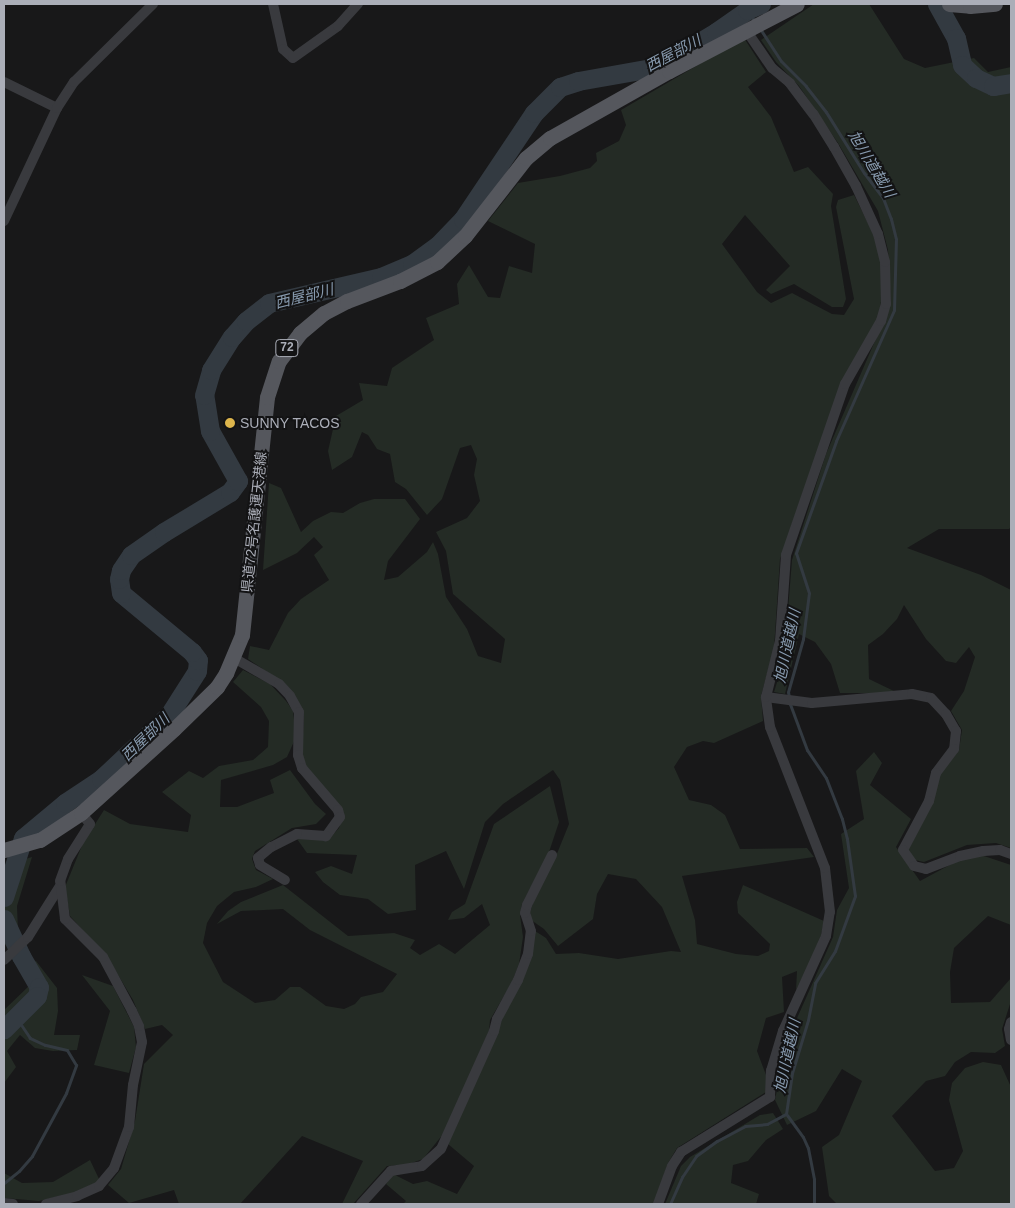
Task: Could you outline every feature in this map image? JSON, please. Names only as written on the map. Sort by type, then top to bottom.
[{"type":"main road","name":"県道72号名護運天港線","points":[[4,850],[48,836],[81,813],[207,697],[221,680],[234,658],[242,635],[245,613],[267,397],[279,361],[291,342],[324,313],[347,301],[423,271],[436,262],[465,236],[526,158],[550,138],[798,4]]},
{"type":"main road","points":[[949,4],[970,6],[995,4]]},
{"type":"street","points":[[4,221],[57,108],[74,82],[153,4]]},
{"type":"street","points":[[273,4],[283,49],[293,58],[338,26],[358,4]]},
{"type":"street","points":[[658,1204],[672,1166],[681,1152],[770,1097],[771,1071],[784,1031],[826,936],[830,912],[826,868],[770,727],[766,697],[780,642],[786,555],[845,384],[882,321],[886,304],[885,262],[878,234],[856,186],[813,114],[790,84],[772,68],[755,26]]},
{"type":"street","points":[[4,82],[57,108]]},
{"type":"street","points":[[234,658],[279,684],[290,696],[299,712],[298,755],[302,768],[332,803],[340,817],[326,836],[297,834],[272,847],[258,858],[260,866],[285,880]]},
{"type":"street","points":[[766,697],[812,703],[912,694],[931,698],[946,714],[956,732],[954,749],[936,773],[929,801],[903,850],[914,866],[926,869],[960,856],[983,851],[1000,850],[1011,854]]},
{"type":"street","points":[[4,960],[28,938],[60,886],[68,859],[90,824],[81,813]]},
{"type":"street","points":[[361,1204],[390,1171],[422,1166],[441,1150],[494,1031],[497,1018],[518,980],[528,954],[531,931],[525,913],[527,905],[552,855]]},
{"type":"street","points":[[46,1204],[78,1196],[99,1186],[114,1168],[129,1127],[133,1085],[142,1042],[139,1026],[132,1011],[102,957],[65,919],[60,886]]},
{"type":"street","points":[[1011,1022],[1011,1040]]},
{"type":"street","points":[[4,1203],[13,1204]]},
{"type":"shaded area","points":[[814,4],[869,4],[904,59],[925,68],[974,58],[988,72],[1011,67],[1011,527],[1009,529],[939,529],[907,548],[981,575],[1011,590],[1011,848],[996,843],[967,845],[924,862],[915,860],[908,849],[941,773],[959,750],[962,730],[951,711],[964,691],[975,657],[969,647],[956,663],[946,661],[926,639],[904,605],[897,619],[883,634],[868,645],[869,679],[898,693],[840,693],[831,664],[815,642],[799,634],[785,694],[774,692],[784,660],[792,560],[826,454],[891,304],[888,250],[878,211],[838,143],[799,86],[776,62],[761,40]]},
{"type":"shaded area","points":[[744,38],[766,72],[748,87],[771,117],[794,172],[808,167],[833,194],[831,206],[846,299],[843,307],[832,307],[794,284],[771,294],[766,290],[790,266],[745,215],[722,244],[757,292],[771,303],[792,293],[832,314],[844,315],[854,299],[836,207],[838,200],[854,195],[873,233],[881,262],[881,302],[877,324],[811,469],[780,559],[774,648],[761,696],[763,721],[714,743],[703,741],[687,747],[674,767],[689,800],[711,805],[725,815],[740,849],[807,848],[814,857],[682,876],[695,920],[697,944],[736,954],[758,956],[769,951],[770,944],[738,913],[737,902],[743,885],[824,921],[819,945],[796,990],[797,971],[782,977],[784,1012],[766,1018],[757,1051],[766,1075],[766,1092],[677,1148],[668,1163],[654,1204],[403,1204],[406,1201],[386,1184],[393,1174],[413,1184],[427,1181],[457,1194],[474,1166],[448,1144],[502,1020],[532,929],[546,938],[556,954],[579,953],[618,959],[671,951],[681,952],[662,907],[636,879],[608,874],[597,894],[593,919],[558,946],[544,929],[531,920],[530,912],[538,888],[556,856],[569,824],[560,780],[553,770],[503,804],[485,822],[464,889],[446,851],[415,865],[416,910],[388,914],[368,899],[340,895],[323,882],[315,872],[331,866],[352,874],[357,855],[307,853],[297,839],[302,837],[329,839],[339,828],[344,813],[306,766],[302,754],[304,714],[276,678],[248,659],[250,646],[269,650],[288,613],[301,599],[329,580],[314,555],[323,547],[314,537],[297,553],[263,570],[269,483],[281,488],[301,532],[313,521],[331,512],[343,513],[360,503],[374,499],[405,499],[420,519],[388,561],[384,580],[398,577],[427,552],[433,542],[438,554],[446,597],[467,629],[478,656],[501,663],[505,639],[453,594],[446,551],[436,532],[467,518],[480,501],[474,475],[477,459],[471,445],[460,448],[442,499],[427,515],[406,489],[395,482],[390,454],[377,449],[368,435],[362,432],[352,457],[332,470],[328,451],[336,416],[363,400],[359,383],[387,386],[392,368],[434,340],[426,318],[459,304],[457,284],[469,265],[488,297],[500,298],[509,266],[532,273],[535,244],[488,221],[518,183],[560,176],[590,168],[597,161],[596,153],[619,141],[626,125],[621,110]]},
{"type":"shaded area","points":[[243,670],[270,684],[286,701],[293,711],[296,737],[287,757],[273,765],[221,780],[220,807],[237,807],[274,793],[270,780],[290,770],[315,804],[326,814],[316,824],[292,828],[255,851],[252,859],[256,870],[273,879],[256,887],[234,892],[217,906],[207,923],[203,943],[223,982],[255,1003],[275,1000],[290,987],[300,987],[326,1006],[344,1009],[355,1004],[361,997],[383,992],[397,974],[310,930],[283,909],[241,911],[217,924],[228,911],[241,902],[283,885],[348,936],[394,933],[415,940],[410,948],[420,955],[439,944],[455,954],[490,925],[482,904],[464,918],[448,920],[452,912],[465,904],[494,824],[550,786],[559,822],[549,852],[522,904],[520,915],[523,937],[519,964],[512,982],[490,1020],[489,1031],[444,1133],[423,1159],[406,1165],[387,1166],[353,1204],[342,1204],[363,1161],[302,1136],[240,1204],[179,1204],[174,1190],[129,1203],[108,1185],[121,1169],[135,1121],[144,1064],[173,1035],[162,1025],[145,1029],[133,1000],[108,958],[70,916],[65,887],[83,843],[104,810],[130,824],[188,832],[191,815],[162,792],[189,771],[203,778],[219,766],[253,760],[268,747],[269,721],[261,707],[233,682]]},
{"type":"shaded area","points":[[874,752],[882,763],[870,785],[911,819],[896,847],[920,881],[957,861],[981,855],[1011,865],[1011,925],[988,916],[954,948],[950,972],[951,1003],[990,1002],[1011,978],[1011,1001],[1002,1029],[1005,1046],[995,1053],[971,1052],[955,1062],[945,1076],[926,1081],[892,1116],[935,1171],[954,1168],[963,1151],[949,1100],[952,1083],[965,1068],[983,1062],[1001,1065],[1011,1087],[1011,1204],[837,1204],[829,1196],[822,1147],[839,1135],[862,1081],[842,1069],[816,1111],[787,1125],[775,1100],[786,1043],[833,937],[837,910],[849,888],[841,834],[864,819],[856,771]]},
{"type":"shaded area","points":[[32,857],[17,906],[18,930],[6,946],[4,942],[4,865]]},
{"type":"shaded area","points":[[36,961],[57,988],[58,1011],[54,1035],[80,1035],[77,1050],[53,1051],[35,1048],[20,1035],[7,1051],[16,1067],[4,1083],[4,1010],[32,983],[23,966]]},
{"type":"shaded area","points":[[82,975],[113,986],[134,1027],[136,1047],[129,1073],[94,1065],[110,1011]]},
{"type":"shaded area","points":[[773,1113],[783,1129],[766,1140],[748,1161],[733,1165],[731,1183],[759,1194],[756,1204],[665,1204],[681,1166],[690,1157],[760,1115]]},
{"type":"shaded area","points":[[90,1160],[100,1181],[73,1193],[39,1201],[4,1198],[4,1173],[22,1183],[53,1182]]},
{"type":"waterway","name":"西屋部川","points":[[4,897],[23,838],[65,803],[101,779],[169,715],[197,671],[198,660],[192,652],[121,593],[119,579],[121,570],[131,555],[164,532],[230,492],[238,481],[210,431],[204,395],[211,370],[232,337],[246,321],[269,303],[381,277],[412,264],[437,246],[463,219],[534,113],[560,87],[578,81],[651,68],[668,61],[716,32],[747,10],[761,4]]},
{"type":"waterway","name":"西屋部川","points":[[937,4],[956,38],[962,65],[976,78],[993,86],[1011,83]]},
{"type":"waterway","name":"旭川道越川","points":[[747,10],[755,22]]},
{"type":"waterway","name":"旭川道越川","points":[[670,1204],[682,1177],[696,1156],[717,1141],[745,1126],[767,1124],[786,1114],[792,1073],[808,1020],[815,983],[835,951],[855,896],[847,839],[842,819],[826,778],[807,750],[790,704],[788,692],[803,639],[809,593],[796,553],[836,441],[894,310],[896,239],[883,198],[864,173],[826,112],[806,86],[781,61],[760,29]]},
{"type":"waterway","name":"西屋部川","points":[[4,919],[21,956],[39,987],[37,996],[4,1029]]},
{"type":"waterway","points":[[4,1183],[19,1171],[32,1156],[66,1093],[76,1065],[67,1050],[45,1045],[30,1038],[16,1017]]},
{"type":"waterway","points":[[787,1115],[803,1137],[808,1148],[814,1179],[814,1204]]},
{"type":"place","name":"SUNNY TACOS","points":[[230,423]]}]
